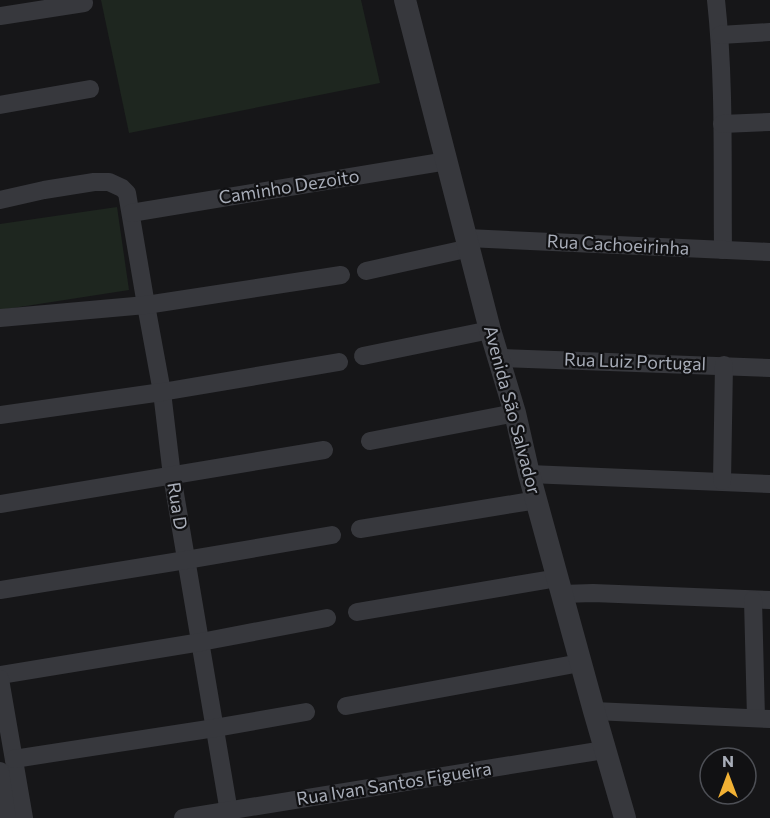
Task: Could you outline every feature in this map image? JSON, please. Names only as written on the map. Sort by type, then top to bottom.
[{"type":"street","name":"Avenida São Salvador","points":[[405,0],[490,330],[500,358],[580,663],[625,818]]},
{"type":"street","points":[[716,0],[720,35],[723,250]]},
{"type":"street","points":[[0,16],[84,3]]},
{"type":"street","points":[[720,35],[770,32]]},
{"type":"street","points":[[0,105],[90,89]]},
{"type":"street","points":[[722,124],[770,122]]},
{"type":"street","name":"Caminho Dezoito","points":[[131,213],[447,161]]},
{"type":"street","name":"Rua D","points":[[0,200],[94,182],[109,182],[122,188],[127,194],[162,392],[172,476],[230,814]]},
{"type":"street","name":"Rua Cachoeirinha","points":[[366,271],[468,243],[770,252]]},
{"type":"street","points":[[0,318],[146,306],[341,275]]},
{"type":"street","points":[[363,356],[490,330]]},
{"type":"street","name":"Rua Luiz Portugal","points":[[500,358],[770,368]]},
{"type":"street","points":[[0,416],[339,362]]},
{"type":"street","points":[[722,482],[724,365]]},
{"type":"street","points":[[370,441],[515,413]]},
{"type":"street","points":[[0,504],[324,450]]},
{"type":"street","points":[[529,474],[770,484]]},
{"type":"street","points":[[360,530],[537,500]]},
{"type":"street","points":[[0,590],[332,535]]},
{"type":"street","points":[[357,612],[560,586],[593,593],[762,600],[763,719],[594,711]]},
{"type":"street","points":[[24,818],[0,677],[327,618]]},
{"type":"street","points":[[346,706],[580,663]]},
{"type":"street","points":[[14,759],[306,712]]},
{"type":"street","name":"Rua Ivan Santos Figueira","points":[[183,818],[230,814],[604,750]]},
{"type":"street","points":[[0,771],[7,818]]},
{"type":"shaded area","points":[[101,0],[361,0],[380,83],[129,133]]},
{"type":"shaded area","points":[[117,207],[129,290],[0,310],[0,224]]}]
